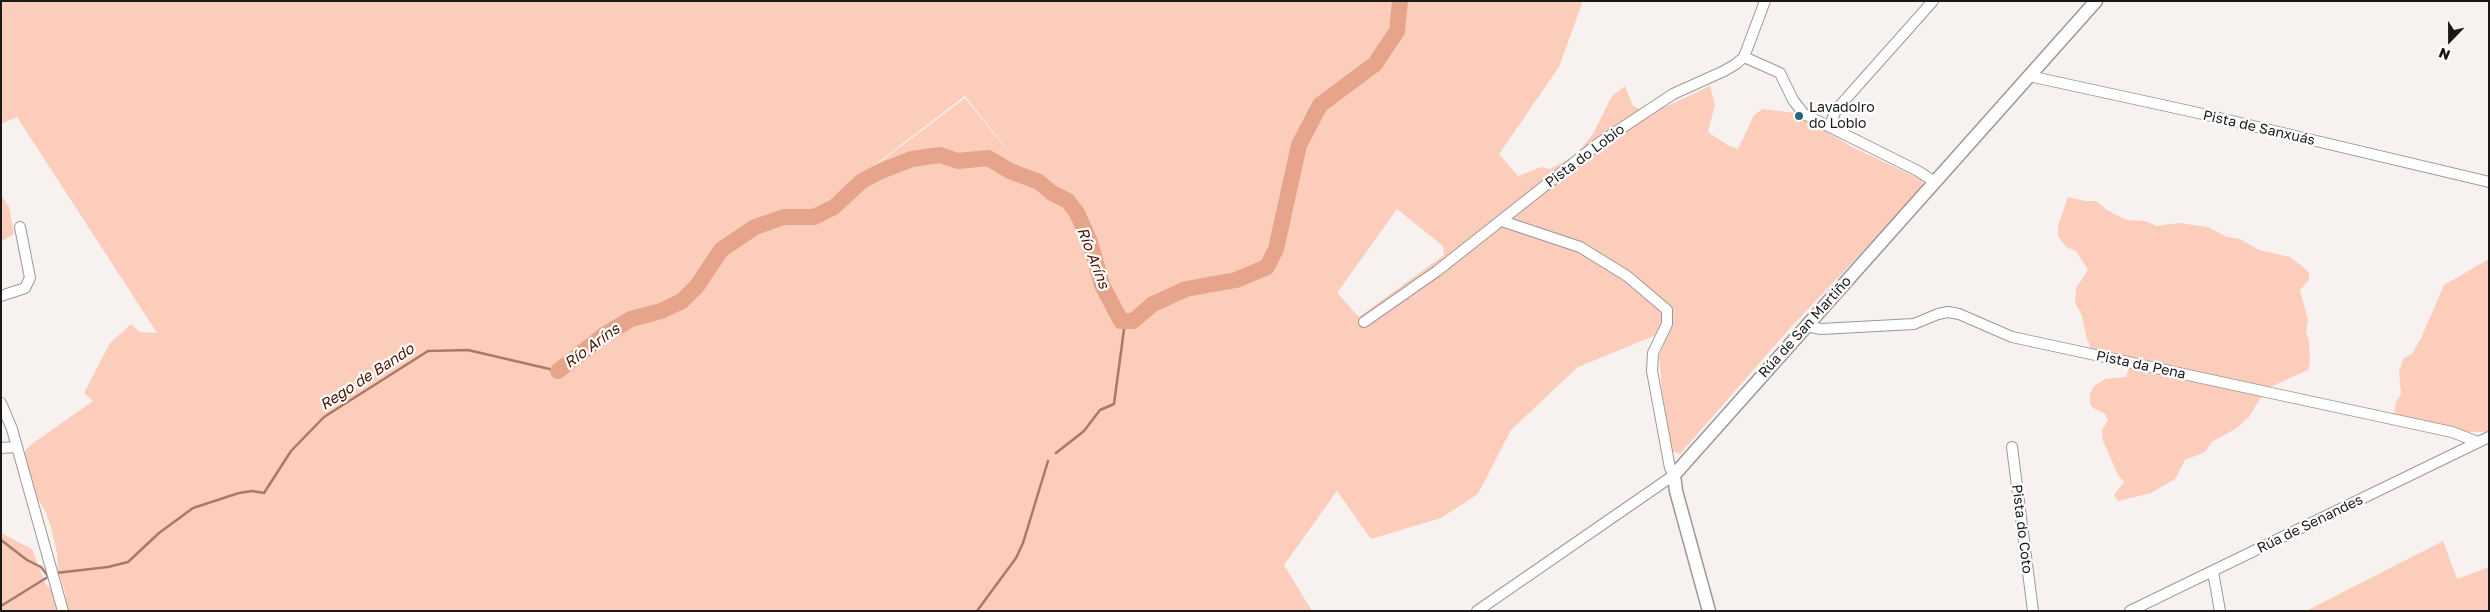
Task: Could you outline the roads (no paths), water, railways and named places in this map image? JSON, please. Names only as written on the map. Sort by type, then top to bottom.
[{"type":"street","points":[[1765,1],[1744,57],[1780,73],[1799,109],[1841,133],[1918,171],[1935,182]]},
{"type":"street","points":[[1830,125],[1836,110],[1933,1]]},
{"type":"street","name":"Rúa de San Martiño","points":[[1477,611],[1674,475],[2096,1]]},
{"type":"street","name":"Pista do Lobio","points":[[1364,322],[1437,271],[1599,143],[1651,107],[1673,94],[1724,72],[1744,57]]},
{"type":"street","name":"Pista de Sanxuás","points":[[2029,76],[2194,112],[2489,182]]},
{"type":"street","points":[[1502,221],[1580,247],[1627,276],[1667,310],[1667,324],[1653,353],[1652,371],[1670,468],[1674,475],[1676,491],[1709,611]]},
{"type":"street","points":[[1,296],[25,288],[30,278],[20,227]]},
{"type":"street","name":"Pista da Pena","points":[[1806,326],[1821,329],[1914,324],[1948,312],[1958,314],[2012,337],[2452,432],[2478,442]]},
{"type":"street","points":[[1,403],[16,447],[63,611]]},
{"type":"street","name":"Rúa de Senandes","points":[[2130,611],[2489,437]]},
{"type":"street","points":[[1,448],[16,447]]},
{"type":"street","name":"Pista do Coto","points":[[2012,448],[2033,611]]},
{"type":"street","points":[[2213,572],[2220,611]]},
{"type":"waterway","name":"Río Aríns","points":[[558,371],[604,335],[631,319],[661,311],[682,301],[697,286],[721,250],[755,227],[784,217],[814,217],[834,207],[862,181],[881,171],[912,159],[940,155],[958,161],[988,158],[1010,171],[1039,182],[1052,193],[1068,201],[1077,213],[1090,242],[1102,285],[1121,321],[1133,321],[1153,304],[1186,289],[1236,280],[1267,267],[1276,249],[1299,145],[1320,105],[1375,64],[1397,31],[1400,1]]},
{"type":"waterway","points":[[1056,453],[1084,431],[1100,410],[1114,404],[1125,322]]},
{"type":"waterway","name":"Rego de Bando","points":[[56,573],[108,567],[128,562],[159,533],[193,508],[239,493],[252,491],[264,493],[291,451],[324,417],[428,351],[468,350],[558,371]]},
{"type":"waterway","points":[[977,611],[1016,558],[1023,543],[1048,461]]},
{"type":"waterway","points":[[1,540],[27,560],[41,567],[48,576]]},
{"type":"waterway","name":"Rego de Bando","points":[[1,606],[51,575]]},
{"type":"place","name":"Lavadoiro do Lobio","points":[[1799,116]]}]
